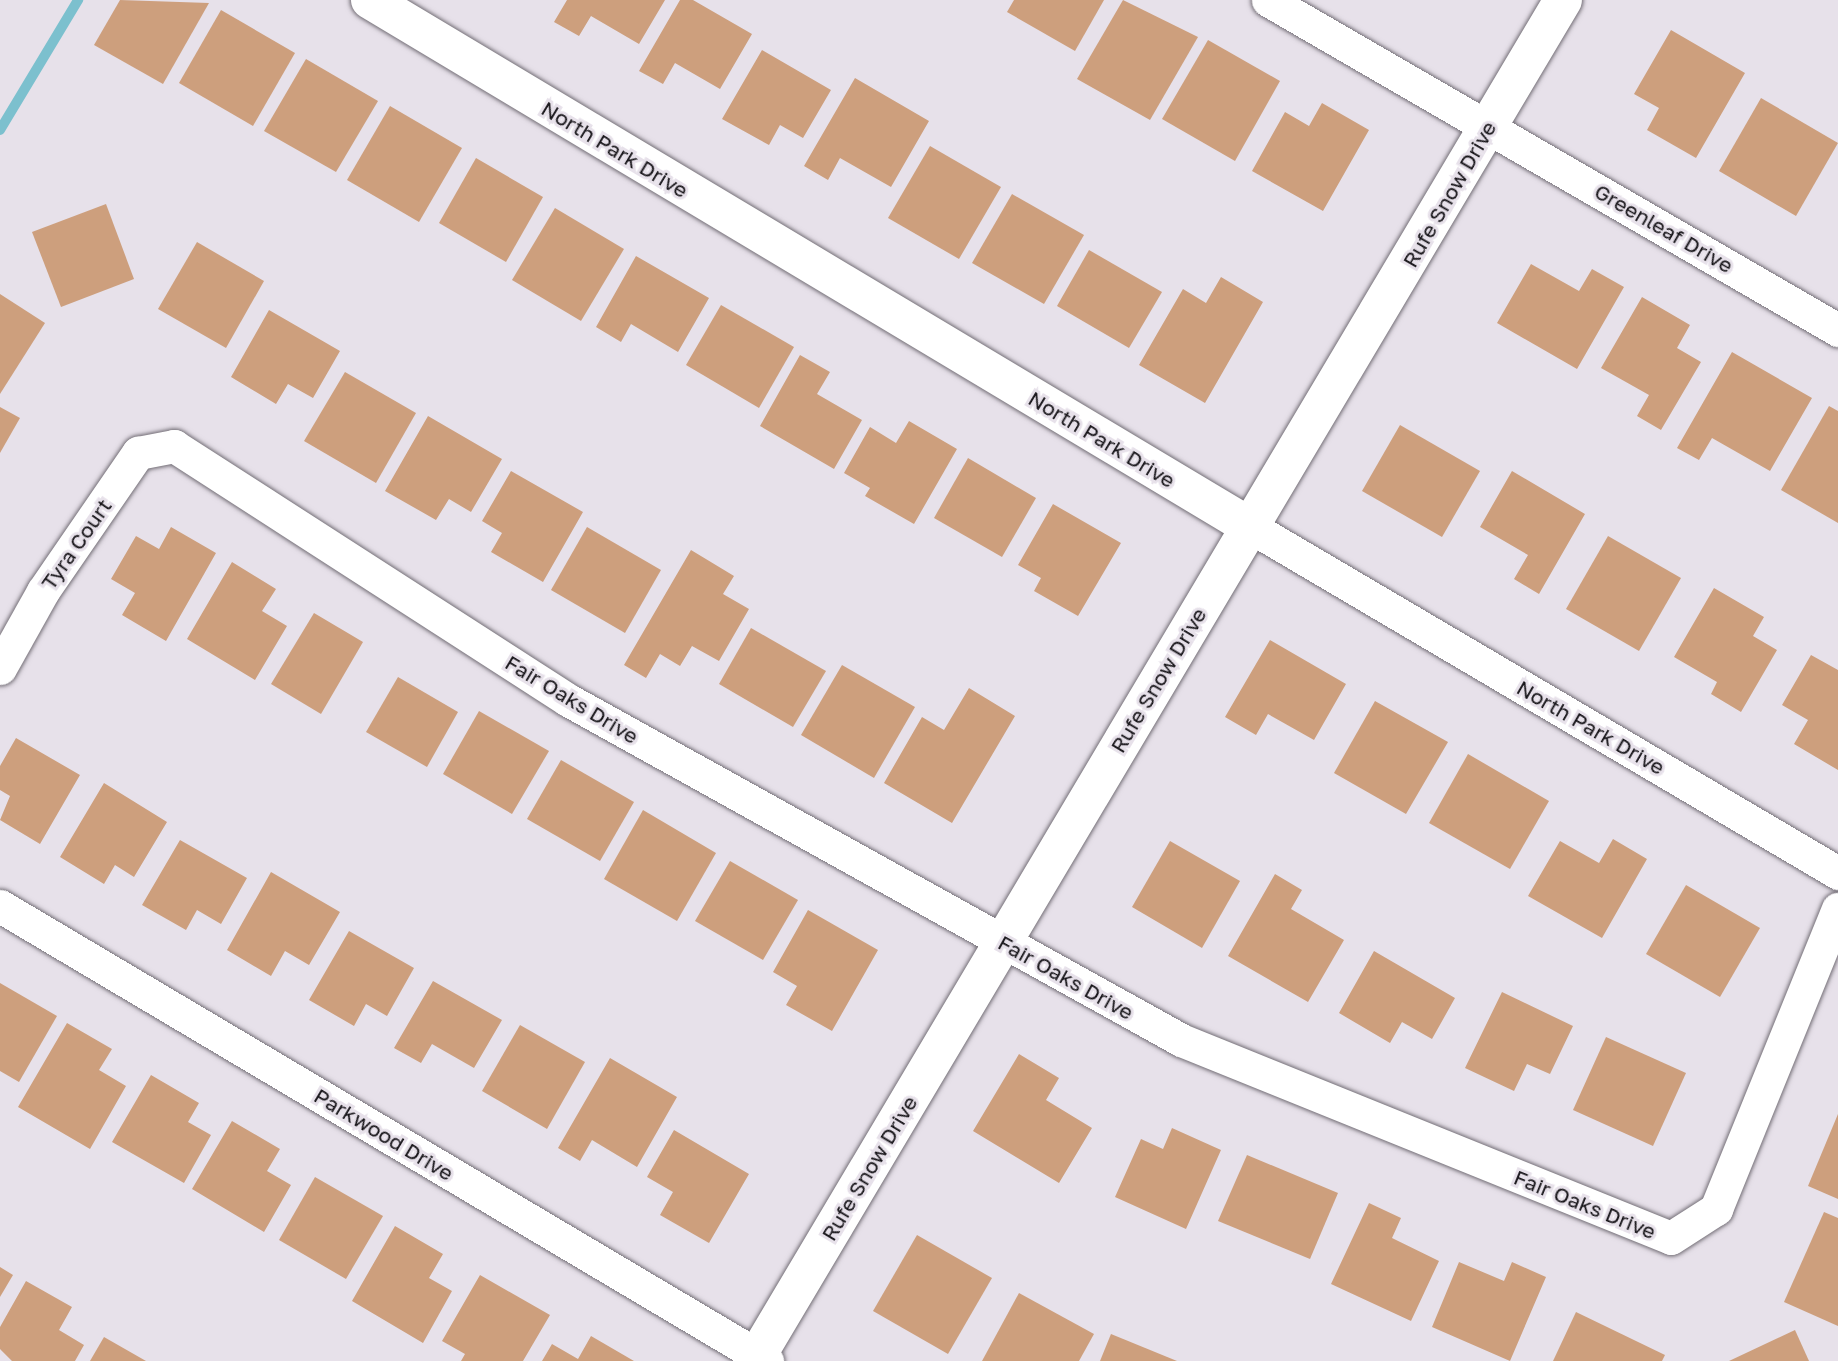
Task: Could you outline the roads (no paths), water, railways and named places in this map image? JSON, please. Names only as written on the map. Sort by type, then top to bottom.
[{"type":"main road","name":"North Park Drive","points":[[370,0],[1249,526]]},
{"type":"main road","name":"Rufe Snow Drive","points":[[760,1359],[1002,943],[1563,0]]},
{"type":"street","name":"Greenleaf Drive","points":[[1268,0],[1490,125],[1838,330]]},
{"type":"street","name":"Tyra Court","points":[[0,668],[43,591],[138,453],[174,446]]},
{"type":"street","name":"Fair Oaks Drive","points":[[174,446],[568,700],[1181,1040],[1671,1238],[1716,1209],[1838,908]]},
{"type":"street","name":"North Park Drive","points":[[1249,526],[1838,873]]},
{"type":"street","name":"Parkwood Drive","points":[[0,906],[760,1359]]},
{"type":"waterway","points":[[0,130],[78,0]]}]
